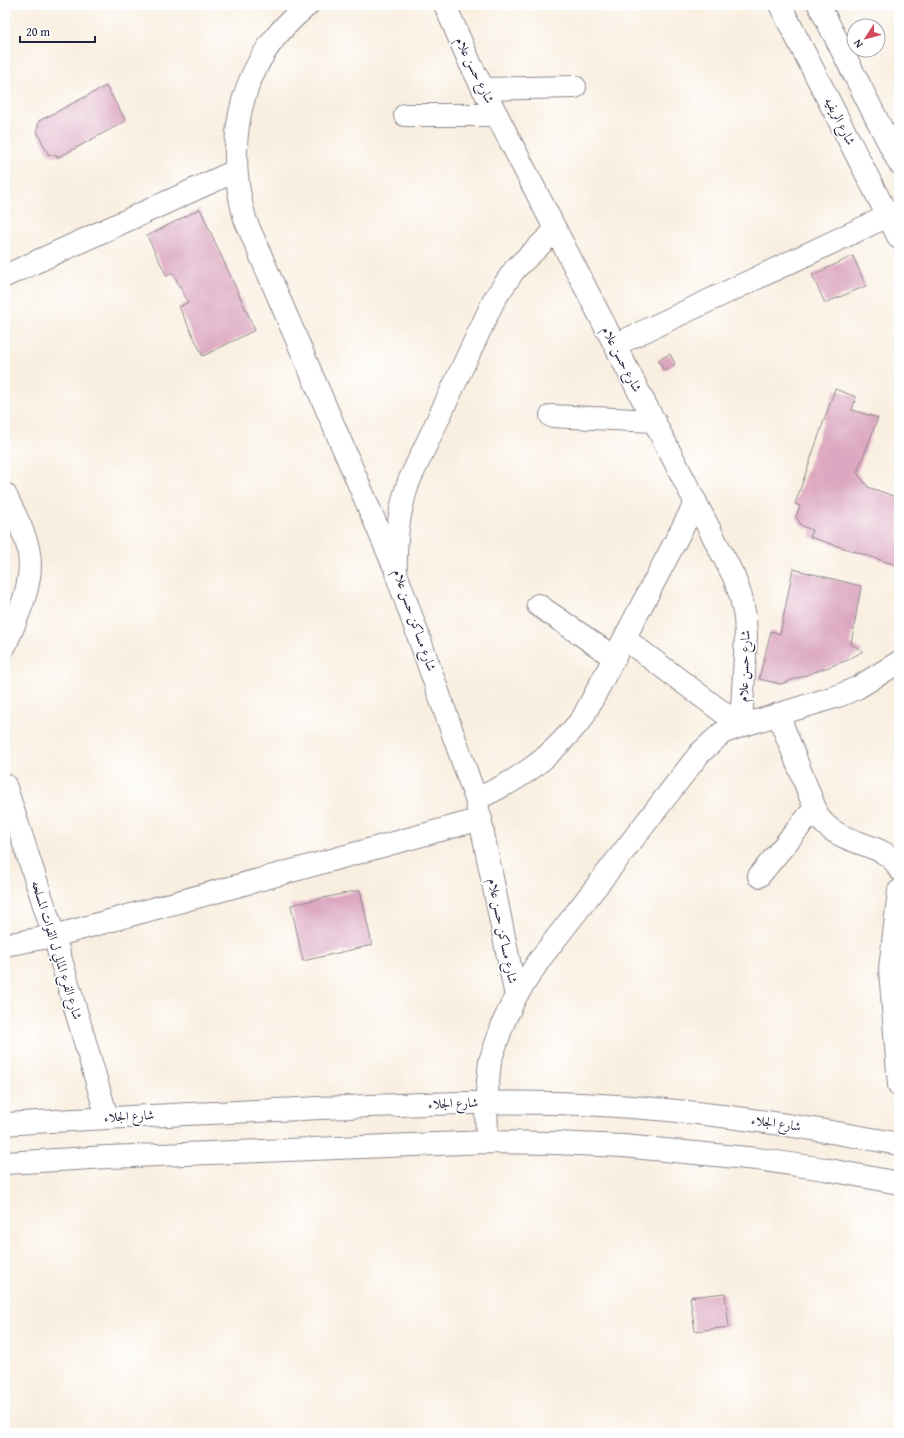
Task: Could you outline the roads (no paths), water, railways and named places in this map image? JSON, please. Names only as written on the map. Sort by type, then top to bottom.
[{"type":"street","points":[[308,5],[279,33],[262,57],[249,84],[240,112],[235,141],[235,171],[238,196],[245,219],[396,573]]},
{"type":"street","name":"شارع حسن علام","points":[[446,5],[456,33],[483,89],[734,577],[742,603],[746,637],[741,726]]},
{"type":"street","name":"شارع الريفيه","points":[[780,5],[899,238]]},
{"type":"street","points":[[819,5],[899,163]]},
{"type":"street","points":[[483,89],[575,87]]},
{"type":"street","points":[[405,115],[497,115]]},
{"type":"street","points":[[5,276],[235,171]]},
{"type":"street","points":[[616,345],[888,216]]},
{"type":"street","name":"شارع مساكن حسن علام","points":[[516,996],[479,809],[396,573],[395,549],[401,503],[409,481],[494,300],[516,269],[556,230]]},
{"type":"street","points":[[551,416],[654,421]]},
{"type":"street","points":[[5,494],[28,548],[30,572],[25,594],[5,646]]},
{"type":"street","points":[[5,945],[54,936],[479,809],[512,782],[535,767],[560,745],[582,719],[696,502]]},
{"type":"street","points":[[538,605],[620,649],[741,726]]},
{"type":"street","points":[[487,1142],[486,1102],[490,1061],[504,1021],[516,996],[540,959],[700,753],[722,733],[838,696],[863,684],[899,662]]},
{"type":"street","points":[[778,714],[822,823],[835,833],[895,859]]},
{"type":"street","name":"شارع الفرع المالي ل القوات المسلحه","points":[[5,785],[54,936],[107,1117]]},
{"type":"street","points":[[759,876],[815,808]]},
{"type":"street","points":[[899,892],[890,969],[899,1085]]},
{"type":"street","name":"شارع الجلاء","points":[[5,1124],[107,1117],[486,1102],[556,1103],[696,1113],[766,1121],[899,1144]]},
{"type":"street","points":[[5,1163],[108,1157],[487,1142],[622,1146],[690,1151],[824,1169],[899,1183]]}]
